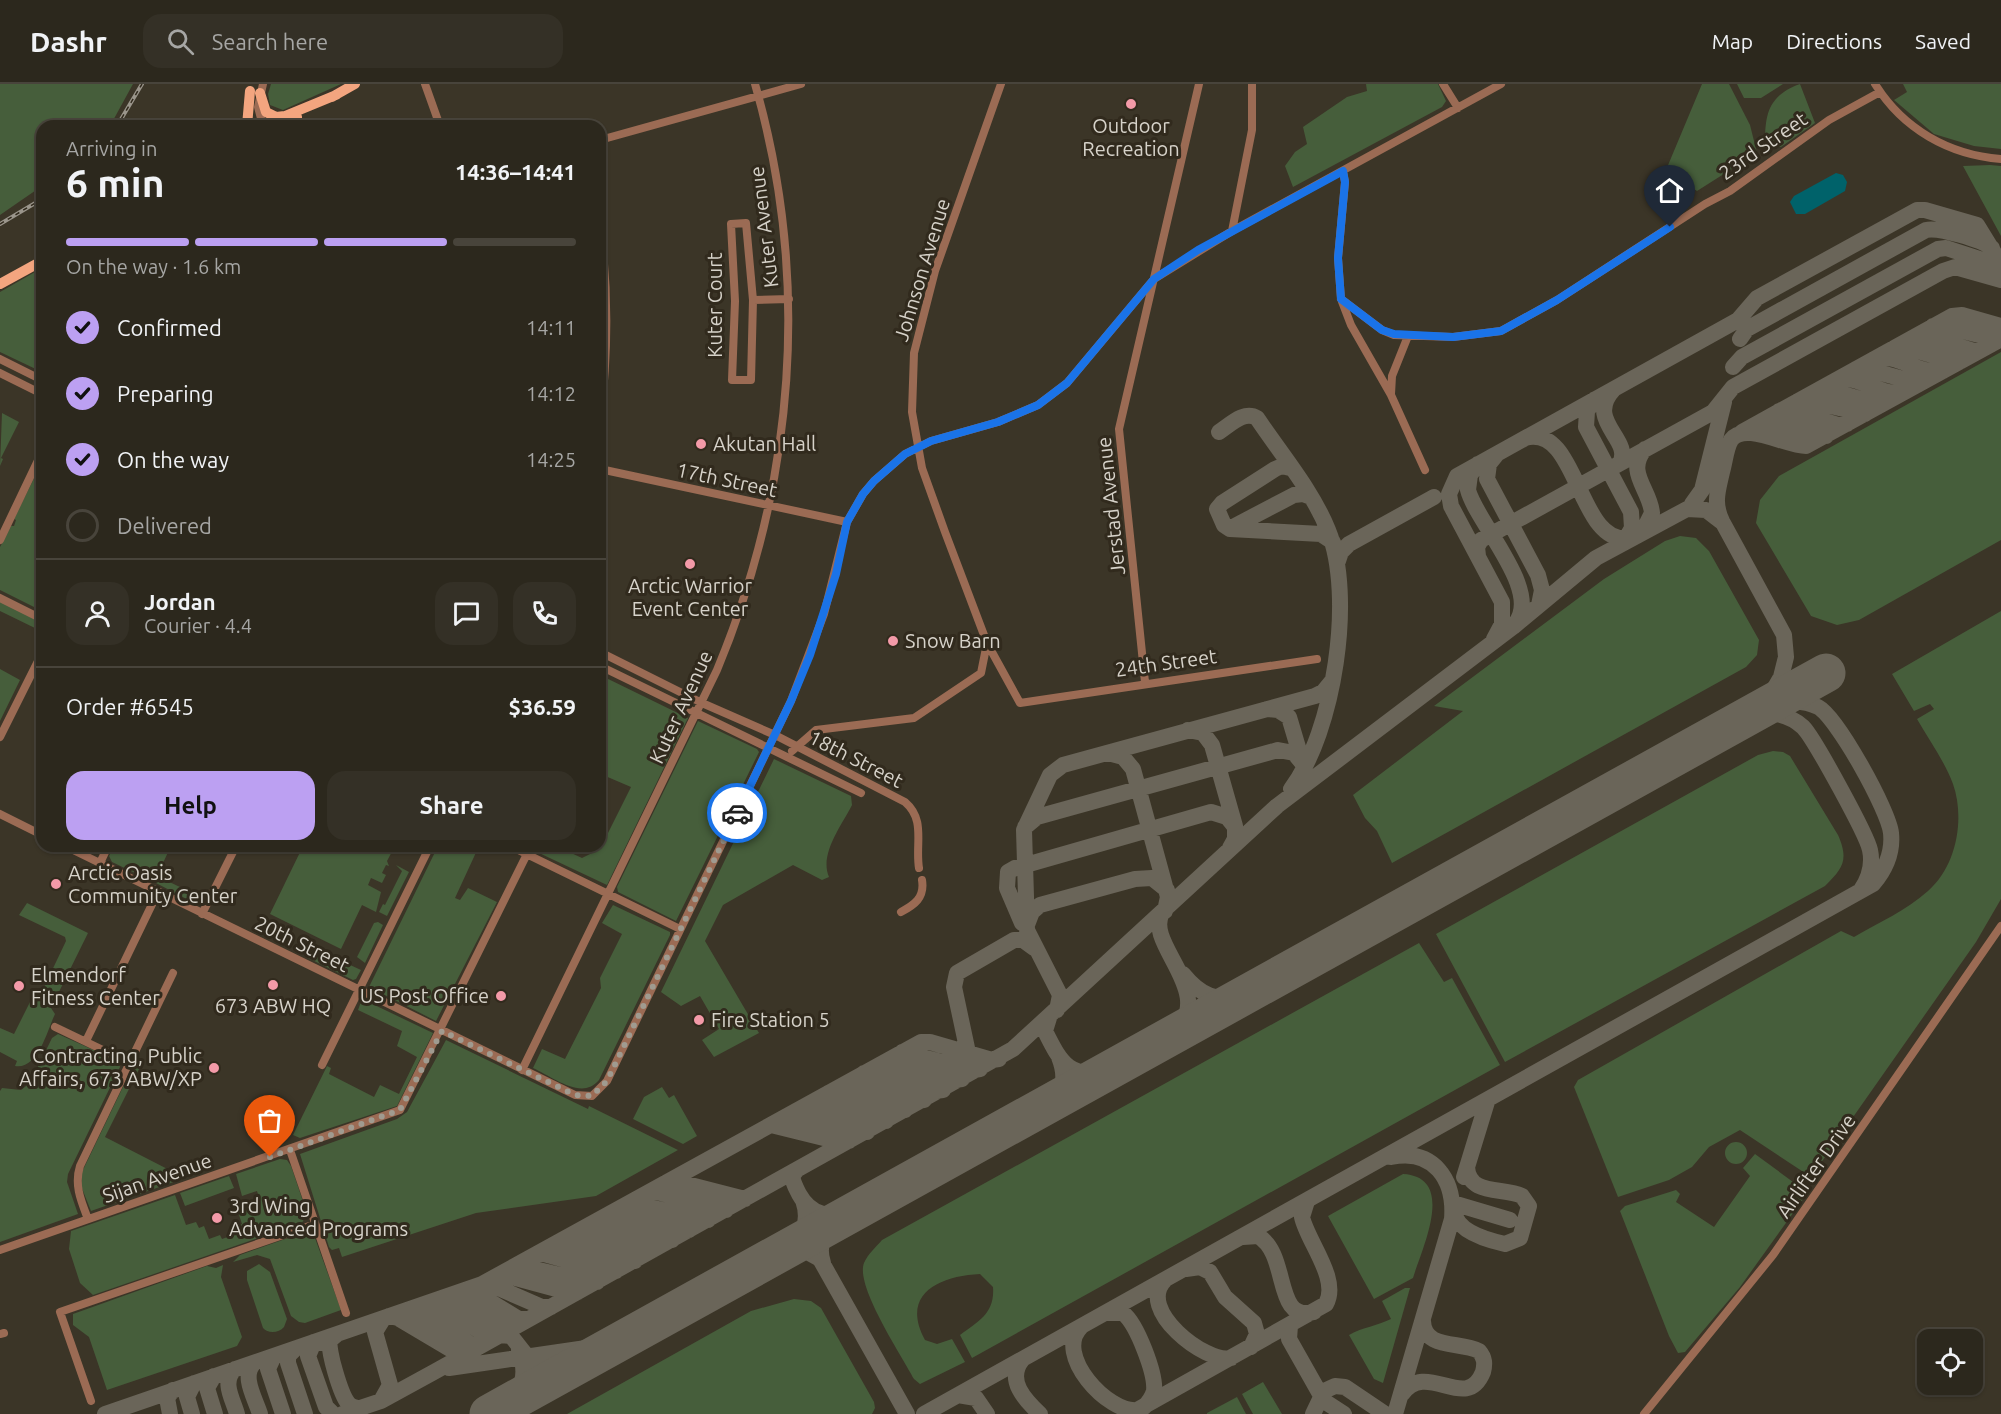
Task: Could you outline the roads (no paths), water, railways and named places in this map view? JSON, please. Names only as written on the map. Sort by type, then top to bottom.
[{"type":"main road","points":[[292,120],[355,84]]},
{"type":"main road","points":[[256,88],[266,112],[276,117],[336,95]]},
{"type":"main road","points":[[249,120],[256,88]]},
{"type":"main road","points":[[0,284],[36,264]]},
{"type":"street","points":[[425,84],[438,120]]},
{"type":"street","name":"Kuter Avenue","points":[[522,1070],[702,703],[733,632],[762,541],[770,506],[785,408],[789,299],[778,184],[754,84]]},
{"type":"street","points":[[606,138],[801,84]]},
{"type":"street","name":"Johnson Avenue","points":[[1001,84],[935,272],[914,353],[912,412],[922,468],[987,643],[1020,703]]},
{"type":"street","name":"Jerstad Avenue","points":[[1145,682],[1119,429],[1199,84]]},
{"type":"street","points":[[1232,231],[1252,130],[1252,84]]},
{"type":"street","points":[[1443,84],[1458,108]]},
{"type":"street","points":[[523,852],[680,929],[769,749],[824,614],[847,522],[863,494],[874,481],[888,467],[919,447],[948,435],[1020,415],[1054,395],[1154,279],[1232,231],[1501,84]]},
{"type":"street","points":[[1875,84],[1910,124],[1938,143],[1972,155],[2001,159]]},
{"type":"street","points":[[252,120],[249,107],[256,88]]},
{"type":"street","points":[[256,88],[261,120]]},
{"type":"street","name":"23rd Street","points":[[1341,299],[1382,330],[1408,336],[1477,336],[1501,331],[1557,300],[1705,204],[1730,191],[1829,120],[1880,92]]},
{"type":"street","points":[[1343,171],[1345,182],[1338,275],[1341,299],[1351,325],[1391,395],[1425,470]]},
{"type":"street","name":"Kuter Court","points":[[746,223],[753,300],[751,380],[732,380],[735,301],[731,224],[746,223]]},
{"type":"street","points":[[606,274],[608,333],[606,356]]},
{"type":"street","name":"Kuter Court","points":[[753,300],[789,299]]},
{"type":"street","points":[[1391,395],[1392,376],[1408,336]]},
{"type":"street","points":[[0,359],[36,377]]},
{"type":"street","points":[[0,373],[36,391]]},
{"type":"street","points":[[0,540],[36,465]]},
{"type":"street","name":"17th Street","points":[[606,470],[847,522]]},
{"type":"street","points":[[0,598],[36,616]]},
{"type":"street","points":[[789,758],[795,747],[816,730],[914,718],[981,673],[987,643]]},
{"type":"street","name":"18th Street","points":[[606,655],[702,703],[775,735],[897,797],[912,807],[918,825],[919,868]]},
{"type":"street","name":"24th Street","points":[[1020,703],[1145,682],[1317,658]]},
{"type":"street","points":[[615,674],[619,662]]},
{"type":"street","points":[[0,737],[36,665]]},
{"type":"street","name":"18th Street","points":[[606,669],[861,794]]},
{"type":"street","points":[[0,814],[36,832]]},
{"type":"street","name":"20th Street","points":[[80,852],[202,914],[575,1095],[592,1096],[607,1081],[680,929]]},
{"type":"street","points":[[100,863],[105,852]]},
{"type":"street","points":[[202,914],[233,852]]},
{"type":"street","points":[[322,1065],[427,852]]},
{"type":"street","points":[[442,1031],[527,854]]},
{"type":"street","points":[[901,912],[919,900],[923,890],[922,880]]},
{"type":"street","points":[[86,1041],[158,892]]},
{"type":"street","name":"Airlifter Drive","points":[[1644,1414],[1744,1294],[1779,1247],[2001,927]]},
{"type":"street","points":[[88,1219],[76,1177],[173,973]]},
{"type":"street","points":[[55,1027],[130,1063]]},
{"type":"street","name":"Sijan Avenue","points":[[0,1250],[394,1114],[404,1106],[442,1031]]},
{"type":"street","points":[[290,1150],[346,1313]]},
{"type":"street","points":[[91,1401],[60,1312],[315,1224]]},
{"type":"water","points":[[1836,173],[1843,175],[1847,182],[1845,191],[1805,214],[1796,214],[1790,202],[1794,196]]},
{"type":"railway","points":[[121,120],[142,84]]},
{"type":"railway","points":[[0,224],[36,203]]},
{"type":"place","name":"Outdoor Recreation","points":[[1131,104]]},
{"type":"place","name":"Akutan Hall","points":[[701,444]]},
{"type":"place","name":"Arctic Warrior Event Center","points":[[690,564]]},
{"type":"place","name":"Snow Barn","points":[[893,641]]},
{"type":"place","name":"Arctic Oasis Community Center","points":[[56,884]]},
{"type":"place","name":"673 ABW HQ","points":[[273,985]]},
{"type":"place","name":"Elmendorf Fitness Center","points":[[19,986]]},
{"type":"place","name":"US Post Office","points":[[501,996]]},
{"type":"place","name":"Fire Station 5","points":[[699,1020]]},
{"type":"place","name":"Contracting, Public Affairs, 673 ABW/XP","points":[[214,1068]]},
{"type":"place","name":"3rd Wing Advanced Programs","points":[[217,1218]]}]
